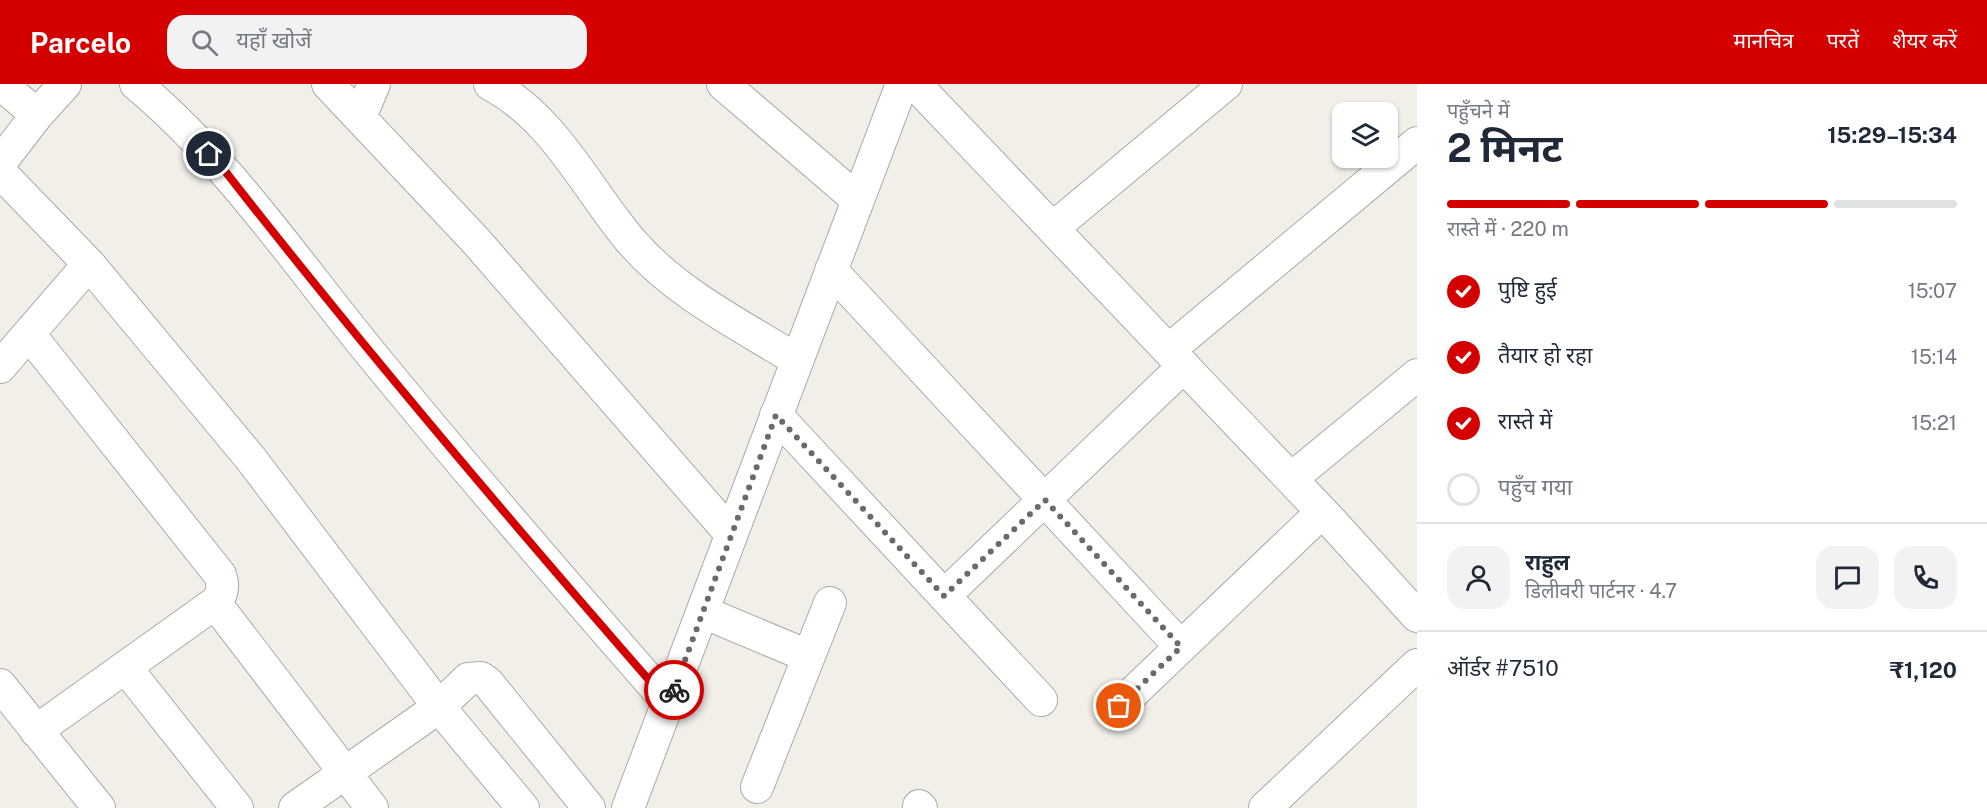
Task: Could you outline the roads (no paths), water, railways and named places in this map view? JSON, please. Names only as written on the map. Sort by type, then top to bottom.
[{"type":"street","points":[[1,84],[37,115]]},
{"type":"street","points":[[0,163],[37,115],[66,84]]},
{"type":"street","points":[[136,84],[164,108],[225,171],[383,369],[508,519],[669,703]]},
{"type":"street","points":[[328,84],[476,241],[731,534]]},
{"type":"street","points":[[360,117],[374,84]]},
{"type":"street","points":[[490,84],[532,113],[558,142],[631,240],[662,272],[704,303],[797,360]]},
{"type":"street","points":[[723,84],[858,200]]},
{"type":"street","points":[[628,808],[902,84]]},
{"type":"street","points":[[915,84],[1291,479],[1417,616]]},
{"type":"street","points":[[1053,228],[1226,84]]},
{"type":"street","points":[[944,596],[1045,500],[1176,358],[1417,143]]},
{"type":"street","points":[[0,172],[89,264],[251,459],[439,707],[523,808]]},
{"type":"street","points":[[0,367],[89,264]]},
{"type":"street","points":[[831,270],[1181,647]]},
{"type":"street","points":[[29,334],[220,574],[223,590],[215,603],[36,730]]},
{"type":"street","points":[[1291,479],[1417,375]]},
{"type":"street","points":[[776,415],[1041,700]]},
{"type":"street","points":[[1119,706],[1322,512]]},
{"type":"street","points":[[215,603],[372,808]]},
{"type":"street","points":[[757,787],[830,603]]},
{"type":"street","points":[[703,612],[808,656]]},
{"type":"street","points":[[1265,808],[1417,665]]},
{"type":"street","points":[[126,668],[237,808]]},
{"type":"street","points":[[295,808],[439,707],[468,680],[481,678],[488,682],[588,808]]},
{"type":"street","points":[[0,685],[99,808]]}]
